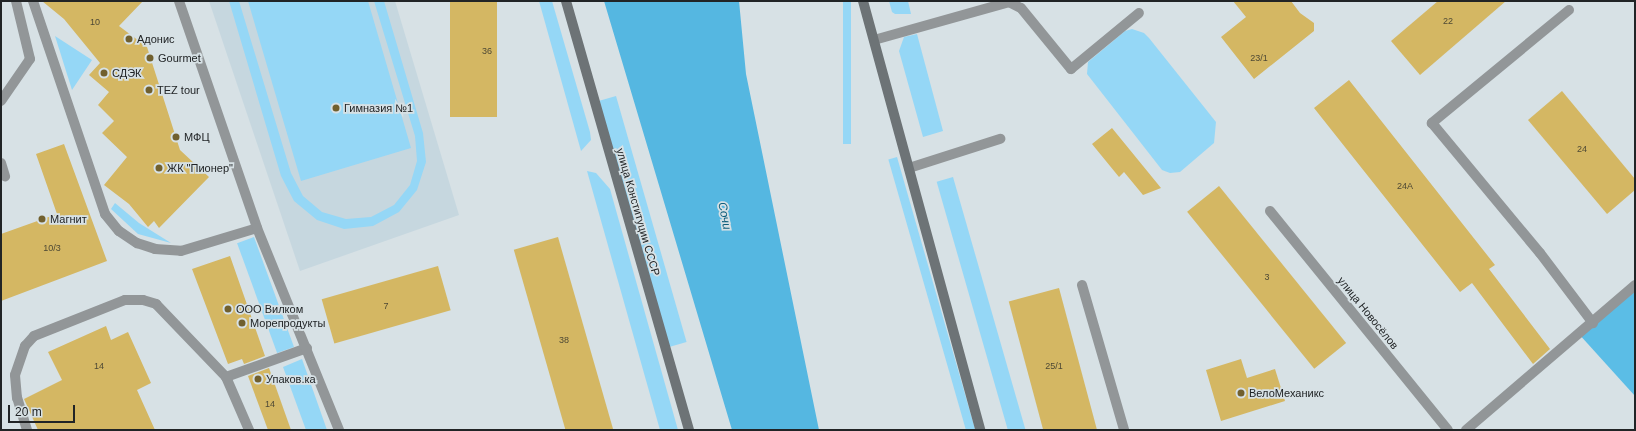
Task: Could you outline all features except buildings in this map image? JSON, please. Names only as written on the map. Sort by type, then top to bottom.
[{"type":"street","points":[[1,101],[30,58],[16,1]]},
{"type":"street","points":[[33,1],[106,214],[119,231],[137,243],[155,249],[181,250],[257,228]]},
{"type":"street","points":[[179,1],[257,228],[339,430]]},
{"type":"street","name":"улица Конституции СССР","points":[[566,1],[689,430]]},
{"type":"street","points":[[863,1],[980,430]]},
{"type":"street","points":[[874,40],[1009,2],[1021,8],[1071,69],[1139,13]]},
{"type":"street","points":[[1569,10],[1432,123],[1540,253],[1593,322]]},
{"type":"street","points":[[909,168],[1000,139]]},
{"type":"street","points":[[1,163],[5,176]]},
{"type":"street","name":"улица Новосёлов","points":[[1270,211],[1448,430]]},
{"type":"street","points":[[1082,285],[1124,430]]},
{"type":"street","points":[[1466,430],[1635,285]]},
{"type":"street","points":[[27,430],[17,398],[15,375],[25,346],[34,336],[125,300],[143,300],[156,304],[226,377],[249,430]]},
{"type":"street","points":[[226,377],[307,348]]},
{"type":"shaded area","name":"Гимназия №1","points":[[209,1],[395,1],[459,215],[300,271]]},
{"type":"shaded area","points":[[229,1],[239,1],[291,173],[303,196],[322,212],[346,219],[371,217],[394,205],[410,185],[417,161],[415,136],[374,1],[384,1],[423,133],[426,162],[417,190],[399,212],[373,226],[344,229],[317,220],[294,201],[281,176]]},
{"type":"shaded area","points":[[248,1],[368,1],[411,148],[301,181]]},
{"type":"shaded area","points":[[539,1],[552,1],[590,132],[591,140],[581,151]]},
{"type":"shaded area","points":[[843,1],[851,1],[851,144],[843,144]]},
{"type":"shaded area","points":[[889,1],[908,1],[911,14],[895,14],[892,12]]},
{"type":"shaded area","points":[[1132,29],[1144,33],[1149,38],[1216,122],[1214,143],[1180,172],[1170,173],[1162,170],[1087,74],[1088,62],[1125,31]]},
{"type":"shaded area","points":[[917,34],[943,131],[923,137],[899,51],[904,37]]},
{"type":"shaded area","points":[[55,36],[92,60],[72,90]]},
{"type":"shaded area","points":[[616,96],[687,342],[668,347],[598,101]]},
{"type":"shaded area","points":[[897,157],[975,429],[966,430],[888,159]]},
{"type":"shaded area","points":[[587,171],[596,173],[610,189],[678,430],[660,430]]},
{"type":"shaded area","points":[[953,177],[1026,430],[1008,430],[937,182]]},
{"type":"shaded area","points":[[115,203],[139,223],[171,243],[138,234],[111,209]]},
{"type":"shaded area","points":[[254,237],[294,347],[277,353],[237,243]]},
{"type":"shaded area","points":[[1635,285],[1635,396],[1578,333]]},
{"type":"shaded area","points":[[302,359],[327,430],[306,430],[283,367]]},
{"type":"water","name":"Сочи","points":[[604,1],[739,1],[746,74],[819,430],[732,430]]},
{"type":"place","name":"Адонис","points":[[129,39]]},
{"type":"place","name":"Gourmet","points":[[150,58]]},
{"type":"place","name":"СДЭК","points":[[104,73]]},
{"type":"place","name":"TEZ tour","points":[[149,90]]},
{"type":"place","name":"Гимназия №1","points":[[336,108]]},
{"type":"place","name":"МФЦ","points":[[176,137]]},
{"type":"place","name":"ЖК \"Пионер\"","points":[[159,168]]},
{"type":"place","name":"Магнит","points":[[42,219]]},
{"type":"place","name":"ООО Вилком","points":[[228,309]]},
{"type":"place","name":"Морепродукты","points":[[242,323]]},
{"type":"place","name":"Упаков.ка","points":[[258,379]]},
{"type":"place","name":"ВелоМеханикс","points":[[1241,393]]}]
